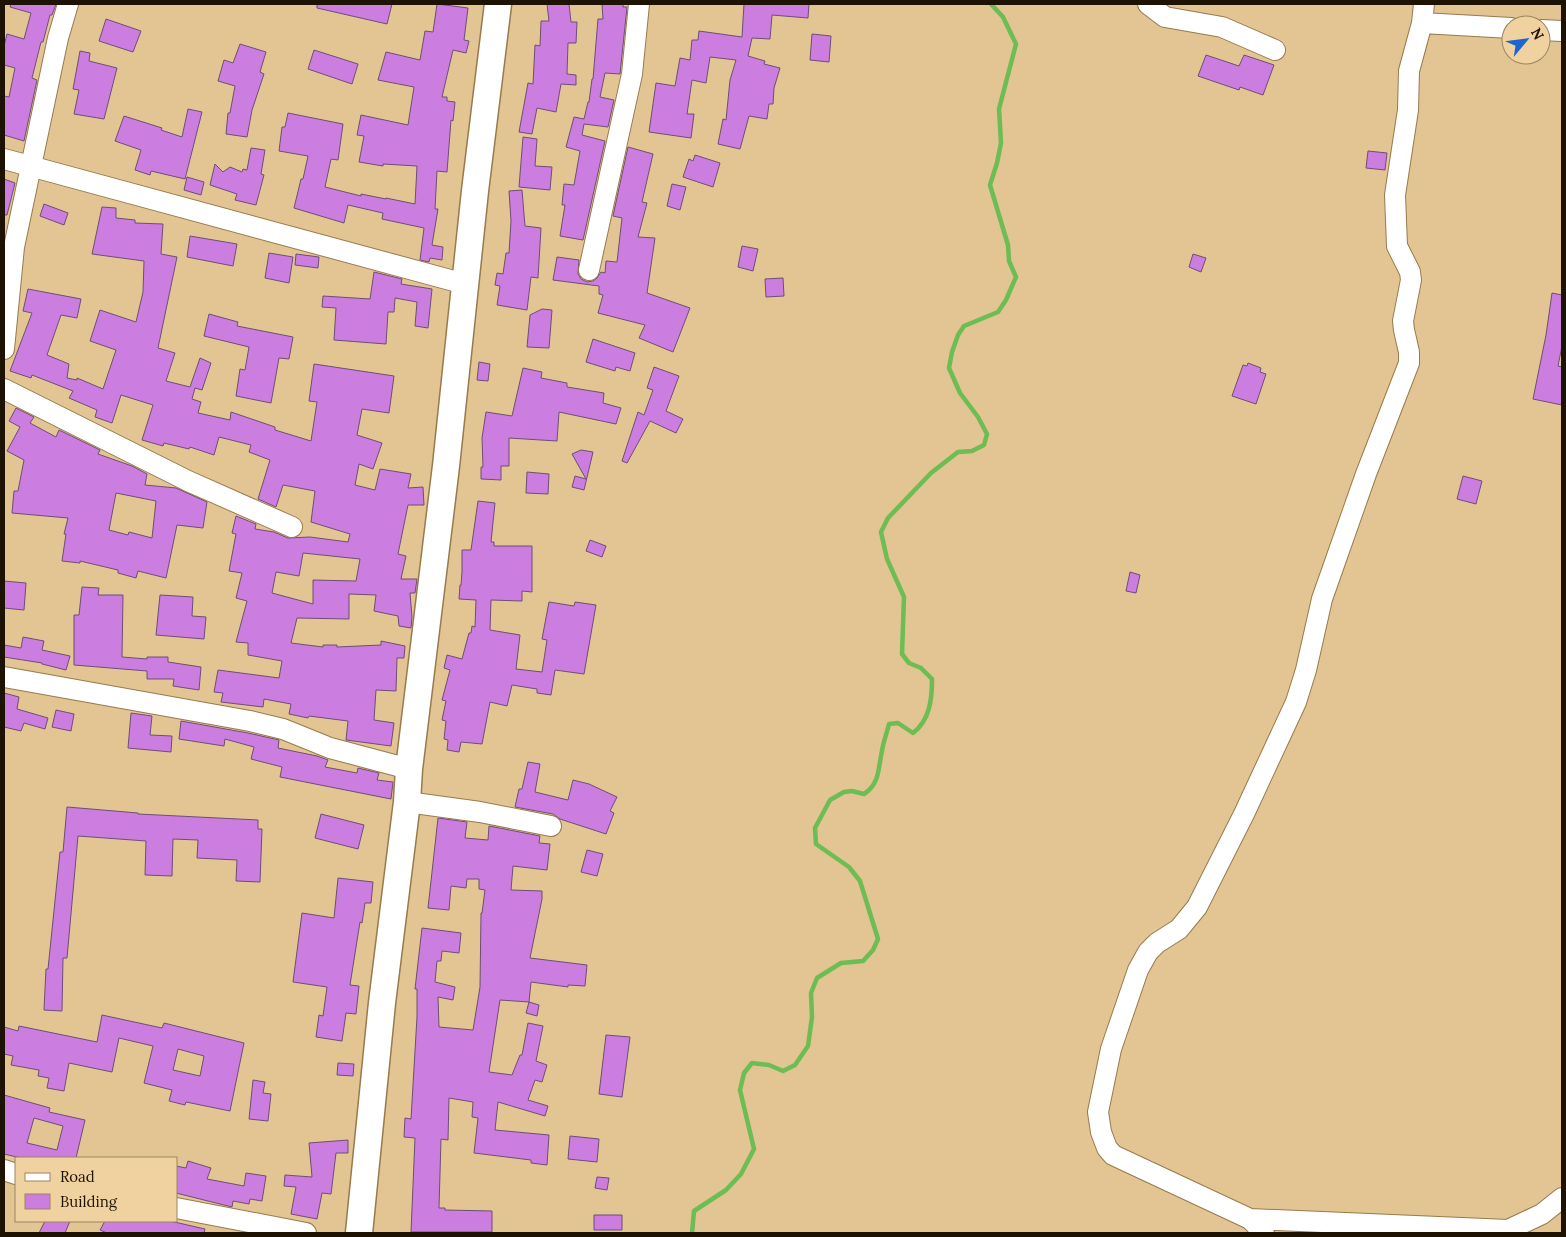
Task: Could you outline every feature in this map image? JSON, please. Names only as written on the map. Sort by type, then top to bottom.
[{"type":"main road","points":[[359,1233],[382,1004],[446,466],[498,4]]},
{"type":"street","points":[[4,349],[14,246],[58,38],[68,4]]},
{"type":"street","points":[[589,270],[632,74],[639,4]]},
{"type":"street","points":[[1148,4],[1165,17],[1222,27],[1275,50]]},
{"type":"street","points":[[1264,1233],[1250,1219],[1114,1155],[1107,1148],[1101,1132],[1098,1112],[1111,1049],[1138,970],[1148,952],[1157,943],[1179,928],[1197,908],[1244,814],[1296,702],[1306,670],[1322,599],[1366,474],[1409,363],[1409,352],[1403,321],[1411,280],[1410,272],[1397,246],[1395,195],[1408,110],[1409,71],[1423,13],[1501,26]]},
{"type":"street","points":[[4,159],[465,284]]},
{"type":"street","points":[[4,388],[188,481],[292,527]]},
{"type":"street","points":[[4,677],[250,720],[283,728],[330,748],[409,770]]},
{"type":"street","points":[[407,802],[480,812],[551,826]]},
{"type":"street","points":[[1250,1219],[1508,1230],[1542,1214],[1562,1198]]},
{"type":"street","points":[[178,1208],[306,1233]]},
{"type":"building","points":[[11,4],[56,4],[52,15],[50,15],[43,42],[41,42],[32,78],[37,80],[24,141],[4,135],[4,96],[9,97],[15,68],[4,65],[4,46],[7,34],[24,39],[31,13],[10,7]]},
{"type":"building","points":[[317,4],[392,4],[387,24],[317,8]]},
{"type":"building","points":[[437,4],[468,8],[464,40],[469,41],[466,53],[453,50],[442,97],[447,97],[447,101],[455,102],[453,121],[451,120],[447,172],[437,171],[435,209],[438,209],[432,245],[443,247],[442,260],[430,258],[429,262],[420,260],[424,228],[382,219],[383,213],[348,205],[344,223],[294,208],[308,156],[279,151],[282,127],[285,127],[288,113],[343,124],[338,160],[331,159],[325,187],[361,196],[361,194],[415,204],[417,166],[383,164],[383,166],[359,162],[364,136],[357,135],[361,115],[408,125],[414,87],[378,80],[386,52],[420,60],[425,31],[433,32]]},
{"type":"building","points":[[547,4],[569,4],[571,22],[577,22],[576,43],[568,43],[567,74],[576,75],[576,85],[561,84],[556,112],[537,108],[532,134],[519,132],[528,83],[533,84],[535,45],[540,46],[541,21],[549,21]]},
{"type":"building","points":[[602,4],[623,4],[623,7],[627,7],[620,74],[605,73],[600,97],[614,100],[608,127],[584,124],[582,135],[605,141],[583,240],[560,236],[565,205],[562,205],[564,184],[574,185],[580,151],[566,147],[574,117],[584,119],[589,102],[598,19],[603,19]]},
{"type":"building","points":[[744,4],[809,4],[808,18],[772,15],[770,39],[752,38],[748,56],[765,61],[764,64],[780,68],[774,88],[773,104],[769,104],[767,119],[749,116],[740,149],[718,144],[723,119],[726,120],[730,80],[736,60],[710,57],[706,83],[692,80],[687,114],[694,114],[691,138],[649,132],[656,83],[675,86],[680,58],[690,60],[692,40],[698,40],[699,31],[742,37]]},
{"type":"building","points":[[106,19],[141,31],[133,52],[99,41]]},
{"type":"building","points":[[812,34],[831,36],[829,62],[810,60]]},
{"type":"building","points":[[240,44],[266,52],[260,72],[264,74],[252,110],[247,137],[226,134],[228,113],[230,113],[235,86],[218,81],[224,60],[233,63]]},
{"type":"building","points":[[314,50],[358,64],[352,84],[308,69]]},
{"type":"building","points":[[80,51],[90,53],[89,61],[117,68],[104,119],[74,114],[79,90],[73,89]]},
{"type":"building","points":[[1206,55],[1239,66],[1244,55],[1274,65],[1263,95],[1240,87],[1239,90],[1198,76]]},
{"type":"building","points":[[188,109],[202,112],[185,179],[151,171],[150,175],[135,170],[141,150],[115,141],[124,116],[162,128],[161,130],[182,137]]},
{"type":"building","points":[[523,137],[537,139],[535,166],[552,167],[550,190],[519,187]]},
{"type":"building","points":[[628,147],[653,154],[642,202],[647,203],[638,237],[655,238],[647,293],[690,308],[673,352],[639,338],[645,325],[598,313],[603,295],[599,294],[599,286],[553,280],[557,257],[579,260],[578,274],[581,279],[587,282],[593,281],[601,272],[605,273],[606,261],[617,262],[622,218],[613,216]]},
{"type":"building","points":[[251,148],[265,150],[261,174],[264,175],[256,205],[235,200],[237,194],[210,185],[215,164],[223,172],[230,167],[242,172],[243,169],[247,170]]},
{"type":"building","points":[[1368,151],[1387,153],[1385,170],[1366,168]]},
{"type":"building","points":[[695,155],[720,163],[713,187],[683,177],[689,159],[693,161]]},
{"type":"building","points":[[187,177],[204,182],[201,195],[184,190]]},
{"type":"building","points":[[4,179],[15,183],[7,215],[4,215]]},
{"type":"building","points":[[672,184],[686,187],[680,210],[667,206]]},
{"type":"building","points":[[522,190],[525,226],[541,228],[538,278],[531,277],[527,310],[497,305],[500,286],[495,285],[497,273],[503,274],[506,253],[509,253],[511,221],[509,191]]},
{"type":"building","points":[[44,204],[68,213],[64,225],[40,216]]},
{"type":"building","points":[[102,207],[116,208],[116,218],[135,220],[135,223],[163,224],[161,254],[177,257],[158,348],[175,353],[166,381],[190,387],[200,358],[211,363],[202,390],[195,388],[192,399],[201,402],[198,413],[230,420],[231,412],[275,427],[275,430],[311,441],[317,402],[309,401],[314,364],[394,376],[389,413],[362,409],[357,435],[382,443],[373,469],[359,464],[355,485],[375,490],[380,469],[411,474],[408,488],[423,487],[424,505],[408,505],[398,554],[406,556],[401,579],[417,579],[415,593],[410,593],[411,628],[399,626],[398,616],[374,611],[376,595],[349,594],[349,619],[297,618],[291,643],[323,647],[323,645],[337,645],[337,647],[381,645],[381,641],[405,646],[404,658],[397,658],[396,691],[376,690],[374,720],[394,723],[391,746],[346,740],[348,721],[309,716],[308,718],[289,714],[291,704],[264,699],[263,707],[221,702],[223,693],[214,692],[218,670],[279,678],[282,661],[248,655],[248,643],[236,642],[247,601],[236,598],[242,573],[229,571],[236,534],[232,533],[236,516],[256,524],[255,529],[274,532],[288,538],[310,537],[348,542],[350,534],[311,522],[315,491],[283,485],[276,507],[258,499],[270,460],[249,452],[251,445],[219,437],[214,455],[190,447],[189,449],[164,443],[163,446],[142,440],[153,405],[121,395],[112,423],[95,417],[97,410],[69,398],[73,391],[32,375],[31,378],[10,371],[32,313],[23,311],[28,289],[81,299],[77,318],[61,315],[47,355],[69,364],[67,378],[77,380],[77,378],[103,389],[116,350],[90,341],[100,310],[136,322],[143,292],[144,261],[92,254]],"holes":[[[303,553],[360,559],[356,581],[313,580],[313,604],[272,593],[276,572],[299,576]]]},
{"type":"building","points":[[190,236],[237,244],[233,266],[187,257]]},
{"type":"building","points":[[742,246],[758,249],[753,271],[738,267]]},
{"type":"building","points":[[269,253],[293,257],[289,283],[265,278]]},
{"type":"building","points":[[296,254],[319,257],[318,268],[295,265]]},
{"type":"building","points":[[1193,254],[1206,258],[1201,272],[1189,267]]},
{"type":"building","points":[[374,272],[402,279],[401,284],[432,289],[428,328],[415,326],[417,302],[395,298],[394,312],[388,312],[386,344],[334,340],[336,308],[322,307],[323,296],[370,299]]},
{"type":"building","points":[[783,278],[784,296],[766,297],[765,279]]},
{"type":"building","points":[[1552,293],[1562,295],[1562,346],[1558,366],[1562,367],[1562,405],[1533,399],[1546,335]]},
{"type":"building","points":[[542,309],[552,310],[549,348],[527,347],[530,315]]},
{"type":"building","points":[[209,314],[238,322],[237,326],[293,337],[289,359],[279,358],[271,403],[236,396],[240,369],[245,370],[249,347],[204,336]]},
{"type":"building","points":[[593,339],[635,353],[630,371],[616,367],[615,371],[586,362]]},
{"type":"building","points":[[479,362],[490,364],[488,381],[477,380]]},
{"type":"building","points":[[1248,363],[1261,368],[1260,372],[1266,374],[1256,404],[1232,396],[1243,365],[1247,366]]},
{"type":"building","points":[[654,367],[679,376],[666,411],[683,419],[676,433],[650,421],[627,463],[622,461],[638,412],[644,415],[653,390],[647,388]]},
{"type":"building","points":[[523,368],[542,372],[541,378],[567,383],[567,387],[604,393],[603,403],[621,408],[616,424],[559,412],[557,441],[509,438],[509,466],[501,466],[501,480],[481,479],[481,467],[483,467],[482,438],[486,412],[512,416]]},
{"type":"building","points":[[16,408],[34,417],[30,423],[56,437],[59,430],[100,450],[98,454],[132,466],[147,474],[145,485],[176,488],[207,502],[203,528],[177,525],[166,578],[138,571],[136,578],[118,573],[118,570],[80,561],[80,563],[62,561],[66,534],[64,534],[68,518],[12,513],[14,491],[18,491],[24,460],[7,451],[20,427],[9,421]],"holes":[[[116,493],[156,501],[152,538],[129,532],[128,535],[109,530]]]},
{"type":"building","points":[[581,450],[593,452],[584,490],[572,487],[575,476],[586,479],[572,454]]},
{"type":"building","points":[[527,472],[549,474],[548,494],[526,493]]},
{"type":"building","points":[[1463,476],[1482,481],[1476,504],[1457,499]]},
{"type":"building","points":[[478,501],[495,503],[491,542],[494,542],[494,546],[532,546],[532,592],[522,591],[522,601],[491,600],[490,630],[520,635],[516,669],[542,672],[547,640],[542,639],[549,602],[574,606],[575,602],[596,605],[584,674],[555,670],[551,695],[537,693],[537,689],[512,685],[507,706],[490,702],[482,744],[461,742],[459,752],[447,750],[448,740],[444,739],[446,721],[442,720],[446,701],[442,700],[450,670],[444,668],[447,655],[462,659],[469,633],[471,633],[472,626],[475,627],[476,600],[459,599],[462,550],[471,550]]},
{"type":"building","points":[[590,540],[606,546],[602,557],[586,551]]},
{"type":"building","points":[[1130,572],[1140,575],[1136,593],[1126,591]]},
{"type":"building","points":[[4,581],[26,583],[24,610],[4,608]]},
{"type":"building","points":[[82,587],[99,588],[98,595],[123,595],[122,657],[147,659],[147,657],[168,657],[168,662],[201,667],[199,690],[173,686],[174,679],[147,679],[147,671],[74,665],[74,615],[79,615]]},
{"type":"building","points":[[160,595],[193,597],[192,616],[206,617],[204,639],[156,635]]},
{"type":"building","points":[[23,637],[44,641],[42,650],[70,656],[66,670],[42,663],[4,657],[4,645],[21,648]]},
{"type":"building","points":[[4,693],[19,697],[17,709],[48,718],[45,729],[24,723],[21,731],[4,727]]},
{"type":"building","points":[[56,710],[74,714],[71,731],[52,727]]},
{"type":"building","points":[[131,713],[152,716],[150,735],[172,736],[171,752],[128,748]]},
{"type":"building","points":[[181,721],[279,740],[278,748],[328,760],[325,767],[357,773],[358,768],[379,773],[377,780],[393,782],[391,799],[280,777],[282,767],[251,759],[254,747],[225,739],[224,746],[179,739]]},
{"type":"building","points":[[528,762],[540,764],[535,792],[568,800],[573,780],[589,784],[617,797],[610,811],[614,813],[606,834],[560,819],[553,814],[515,807],[519,789],[522,789]]},
{"type":"building","points":[[67,807],[138,814],[258,820],[258,829],[262,829],[260,882],[236,881],[237,860],[197,858],[198,840],[173,839],[172,876],[145,875],[146,841],[78,836],[67,958],[63,958],[62,1011],[44,1010],[46,969],[48,969],[60,852],[63,852]]},
{"type":"building","points":[[321,814],[364,825],[358,849],[315,838]]},
{"type":"building","points":[[438,818],[467,822],[465,838],[488,840],[489,826],[540,836],[539,843],[550,844],[547,870],[513,866],[511,890],[542,891],[530,958],[587,965],[585,986],[568,985],[568,987],[531,982],[529,1002],[500,1000],[489,1072],[512,1075],[520,1055],[522,1055],[528,1023],[543,1026],[536,1061],[547,1065],[542,1082],[535,1080],[528,1100],[548,1106],[545,1116],[498,1102],[495,1130],[549,1135],[547,1165],[531,1163],[531,1160],[474,1153],[478,1118],[472,1117],[473,1102],[449,1098],[448,1140],[441,1139],[439,1208],[445,1208],[445,1210],[492,1211],[492,1232],[411,1232],[415,1138],[404,1137],[405,1118],[411,1119],[417,1017],[417,989],[415,989],[422,928],[461,933],[459,953],[442,951],[441,961],[437,961],[435,982],[455,987],[453,1000],[438,997],[439,1027],[473,1030],[480,987],[481,913],[485,890],[479,889],[479,879],[467,879],[466,888],[451,886],[449,910],[428,908]]},
{"type":"building","points":[[587,850],[603,854],[597,876],[581,872]]},
{"type":"building","points":[[338,878],[373,882],[371,903],[365,903],[362,923],[360,922],[350,985],[359,986],[356,1014],[346,1013],[342,1041],[316,1037],[319,1015],[323,1016],[327,987],[293,982],[302,913],[334,918]]},
{"type":"building","points":[[529,1002],[539,1005],[537,1016],[526,1013]]},
{"type":"building","points":[[102,1015],[162,1028],[164,1023],[244,1043],[230,1111],[186,1102],[185,1105],[169,1101],[172,1090],[144,1083],[153,1046],[119,1038],[112,1072],[69,1063],[64,1091],[47,1088],[49,1078],[38,1076],[39,1070],[11,1065],[13,1056],[4,1054],[4,1027],[18,1031],[19,1026],[97,1042]],"holes":[[[178,1049],[204,1056],[200,1076],[173,1070]]]},
{"type":"building","points":[[606,1035],[630,1037],[622,1097],[599,1094]]},
{"type":"building","points":[[338,1063],[354,1064],[353,1076],[337,1075]]},
{"type":"building","points":[[253,1080],[265,1082],[263,1093],[271,1094],[268,1121],[249,1119]]},
{"type":"building","points":[[4,1095],[50,1108],[49,1112],[85,1120],[76,1157],[17,1157],[4,1154]],"holes":[[[34,1118],[63,1126],[57,1150],[27,1143]]]},
{"type":"building","points":[[570,1136],[599,1139],[597,1162],[568,1159]]},
{"type":"building","points":[[348,1140],[348,1153],[336,1153],[331,1194],[322,1193],[317,1219],[291,1214],[296,1187],[284,1186],[285,1175],[312,1177],[309,1143]]},
{"type":"building","points":[[188,1161],[211,1168],[207,1179],[244,1186],[246,1173],[266,1176],[262,1201],[250,1199],[249,1204],[233,1201],[232,1207],[178,1194],[178,1166],[186,1168]]},
{"type":"building","points":[[597,1177],[609,1178],[607,1190],[595,1188]]},
{"type":"building","points":[[594,1215],[622,1215],[622,1230],[594,1230]]},
{"type":"building","points":[[44,1222],[70,1222],[65,1233],[39,1233]]},
{"type":"building","points":[[104,1222],[174,1222],[205,1229],[204,1233],[107,1233],[100,1230]]},
{"type":"waterway","points":[[692,1233],[694,1211],[726,1190],[741,1174],[754,1149],[740,1090],[744,1073],[752,1063],[769,1065],[783,1071],[795,1065],[808,1046],[812,1017],[811,993],[817,978],[841,963],[863,961],[873,950],[878,939],[860,881],[849,867],[816,844],[815,828],[830,800],[844,792],[852,791],[864,794],[873,785],[878,775],[883,744],[889,724],[898,723],[913,733],[919,728],[929,709],[932,679],[921,668],[909,663],[902,654],[904,597],[887,559],[881,532],[888,518],[931,473],[958,452],[972,451],[984,445],[987,434],[978,417],[960,393],[949,368],[958,335],[964,326],[998,312],[1006,300],[1016,277],[1009,261],[1008,245],[990,185],[1001,143],[999,109],[1016,44],[1003,17],[991,4]]}]
